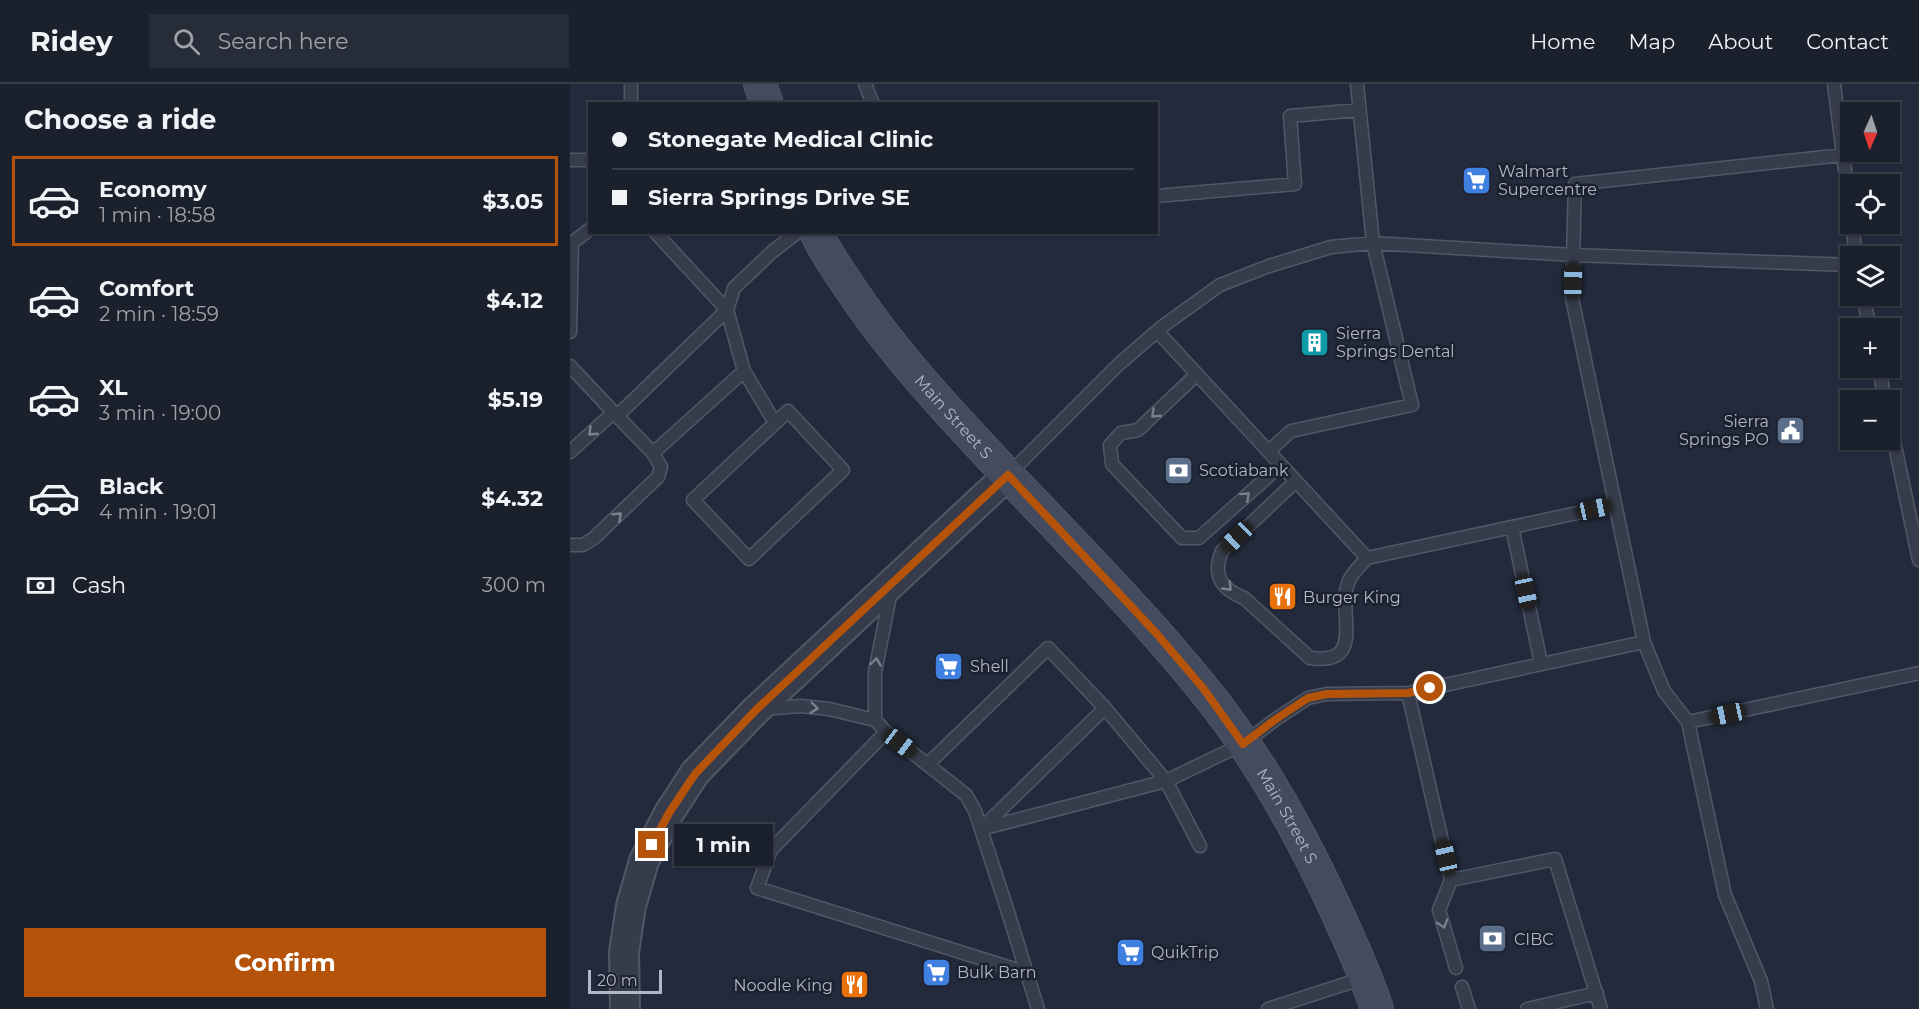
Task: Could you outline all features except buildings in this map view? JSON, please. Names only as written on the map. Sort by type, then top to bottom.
[{"type":"main road","points":[[760,84],[766,102]]},
{"type":"main road","name":"Main Street S","points":[[817,234],[859,302],[890,345],[1156,633],[1203,688],[1277,795],[1312,858],[1367,978],[1377,1009]]},
{"type":"street","points":[[625,1009],[624,952],[631,906],[644,861],[669,813],[695,774],[756,710],[1008,475]]},
{"type":"lane","points":[[631,84],[631,102]]},
{"type":"lane","points":[[865,84],[872,102]]},
{"type":"lane","points":[[1269,451],[1291,431],[1412,405],[1373,243],[1357,84]]},
{"type":"lane","points":[[1834,84],[1840,131]]},
{"type":"lane","points":[[1158,196],[1295,184],[1290,116],[1359,110]]},
{"type":"lane","points":[[1767,1009],[1761,981],[1725,895],[1688,722],[1664,691],[1644,642],[1572,298],[1575,184],[1840,155]]},
{"type":"lane","points":[[570,160],[588,160]]},
{"type":"lane","points":[[570,332],[572,243],[588,231]]},
{"type":"lane","points":[[657,234],[727,310],[744,371],[775,423]]},
{"type":"lane","points":[[570,452],[616,414],[727,310],[734,288],[772,252],[795,234]]},
{"type":"lane","points":[[1008,475],[1118,365],[1157,331],[1220,285],[1269,266],[1331,247],[1373,243],[1573,255],[1840,265]]},
{"type":"lane","points":[[1157,331],[1367,558]]},
{"type":"lane","points":[[570,366],[653,453],[661,467],[658,477],[594,537],[583,545],[570,545]]},
{"type":"lane","points":[[653,453],[744,371]]},
{"type":"lane","points":[[1197,374],[1138,430],[1121,433],[1110,445],[1112,464],[1182,538],[1199,538],[1281,465]]},
{"type":"lane","points":[[788,411],[843,470],[749,559],[693,500],[775,423],[788,411]]},
{"type":"lane","points":[[1896,450],[1919,560]]},
{"type":"lane","points":[[1296,481],[1222,551],[1217,562],[1218,573],[1223,584],[1233,593],[1244,598],[1310,658],[1331,659],[1345,646],[1347,638],[1345,594],[1348,582],[1367,558],[1615,505]]},
{"type":"lane","points":[[1512,527],[1541,663]]},
{"type":"lane","points":[[874,720],[875,672],[892,584]]},
{"type":"lane","points":[[981,829],[1166,782],[1243,744],[1308,698],[1327,694],[1408,693],[1644,642]]},
{"type":"lane","points":[[928,764],[1048,648],[1105,708],[1166,782],[1200,846]]},
{"type":"lane","points":[[1688,722],[1919,674]]},
{"type":"lane","points":[[1408,693],[1451,880],[1439,910],[1456,968]]},
{"type":"lane","points":[[756,710],[801,706],[829,709],[874,720],[966,795],[975,811],[1038,1009]]},
{"type":"lane","points":[[981,829],[1105,708]]},
{"type":"lane","points":[[886,732],[771,850],[757,888],[1027,973]]},
{"type":"lane","points":[[1451,880],[1555,859],[1601,1009]]},
{"type":"lane","points":[[1268,1009],[1367,978]]},
{"type":"lane","points":[[1462,987],[1469,1009]]},
{"type":"lane","points":[[1527,1009],[1597,993]]},
{"type":"place","name":"Walmart Supercentre","points":[[1477,180]]},
{"type":"place","name":"Sierra Springs Dental","points":[[1315,342]]},
{"type":"place","name":"Sierra Springs PO","points":[[1790,430]]},
{"type":"place","name":"Scotiabank","points":[[1178,470]]},
{"type":"place","name":"Burger King","points":[[1282,597]]},
{"type":"place","name":"Shell","points":[[949,666]]},
{"type":"place","name":"CIBC","points":[[1493,939]]},
{"type":"place","name":"QuikTrip","points":[[1130,952]]},
{"type":"place","name":"Bulk Barn","points":[[936,972]]},
{"type":"place","name":"Noodle King","points":[[854,985]]},
{"type":"route","points":[[652,845],[669,813],[695,774],[756,710],[1008,475],[1156,633],[1203,688],[1243,744],[1308,698],[1327,694],[1408,693],[1430,688]]}]
